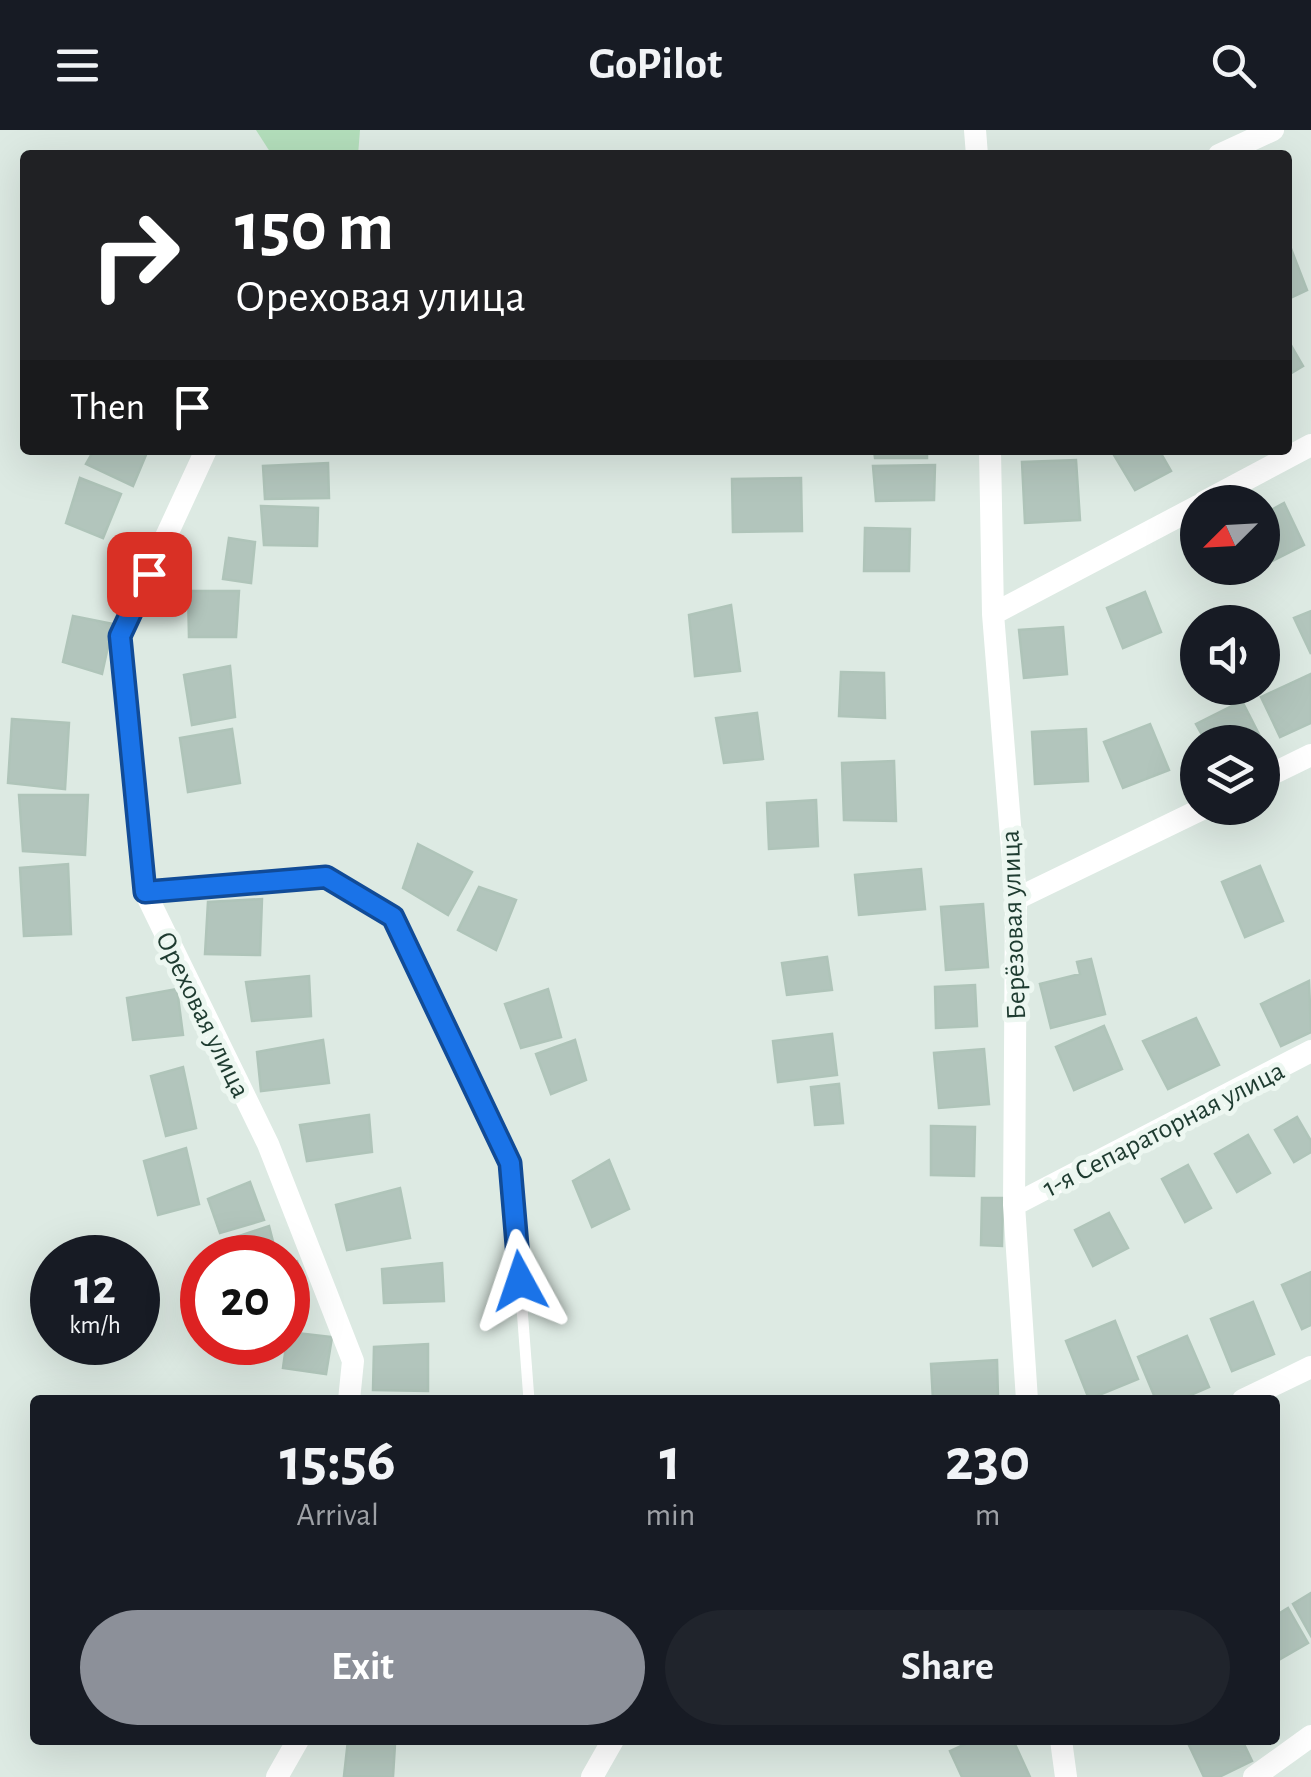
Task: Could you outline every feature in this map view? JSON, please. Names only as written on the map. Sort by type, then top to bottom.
[{"type":"street","points":[[1230,150],[1272,130]]},
{"type":"street","points":[[1236,485],[1311,445]]},
{"type":"street","name":"Ореховая улица","points":[[204,455],[120,636],[145,892],[268,1144],[353,1361],[350,1395]]},
{"type":"street","name":"Берёзовая улица","points":[[990,455],[993,614],[1016,899],[1014,1205],[1027,1395]]},
{"type":"street","points":[[993,614],[1180,515]]},
{"type":"street","points":[[1280,770],[1311,755]]},
{"type":"street","points":[[1016,899],[1180,820]]},
{"type":"street","name":"1-я Сепараторная улица","points":[[1014,1205],[1311,1050]]},
{"type":"street","points":[[1254,1395],[1311,1367]]},
{"type":"street","points":[[1254,1777],[1311,1736]]},
{"type":"street","points":[[278,1777],[295,1745]]},
{"type":"street","points":[[592,1777],[609,1745]]},
{"type":"street","points":[[1063,1745],[1066,1777]]},
{"type":"lane","points":[[145,892],[326,877],[393,917],[510,1163],[530,1395]]},
{"type":"green space","points":[[256,130],[360,130],[358,150],[269,150]]},
{"type":"building","points":[[1292,251],[1307,290],[1292,297]]},
{"type":"building","points":[[1292,347],[1303,366],[1292,373]]},
{"type":"building","points":[[91,455],[146,455],[133,486],[86,464]]},
{"type":"building","points":[[875,455],[927,455],[927,458]]},
{"type":"building","points":[[1114,455],[1162,455],[1171,471],[1135,490]]},
{"type":"building","points":[[1076,460],[1080,520],[1025,523],[1022,462]]},
{"type":"building","points":[[328,463],[329,498],[265,499],[263,466]]},
{"type":"building","points":[[935,465],[934,500],[876,501],[873,466]]},
{"type":"building","points":[[80,478],[121,494],[103,538],[66,523]]},
{"type":"building","points":[[801,478],[802,531],[733,532],[732,479]]},
{"type":"building","points":[[1284,503],[1304,545],[1280,557],[1280,505]]},
{"type":"building","points":[[261,506],[318,508],[317,546],[264,545]]},
{"type":"building","points":[[865,528],[910,529],[909,571],[864,571]]},
{"type":"building","points":[[229,538],[255,542],[251,583],[223,579]]},
{"type":"building","points":[[188,591],[239,591],[236,637],[189,637]]},
{"type":"building","points":[[1145,592],[1161,632],[1123,648],[1107,608]]},
{"type":"building","points":[[731,605],[740,671],[695,676],[689,615]]},
{"type":"building","points":[[1311,611],[1311,654],[1294,618]]},
{"type":"building","points":[[73,616],[113,624],[102,674],[63,662]]},
{"type":"building","points":[[1063,627],[1067,674],[1024,678],[1019,630]]},
{"type":"building","points":[[230,666],[235,717],[192,725],[184,675]]},
{"type":"building","points":[[841,672],[884,673],[885,718],[839,716]]},
{"type":"building","points":[[1311,674],[1311,723],[1280,737],[1280,725],[1274,725],[1265,705],[1280,705],[1280,688]]},
{"type":"building","points":[[1234,705],[1244,705],[1254,725],[1197,725]]},
{"type":"building","points":[[757,713],[763,759],[724,763],[716,718]]},
{"type":"building","points":[[12,719],[69,723],[65,789],[8,783]]},
{"type":"building","points":[[1150,724],[1169,770],[1123,788],[1104,742]]},
{"type":"building","points":[[232,729],[240,783],[188,792],[180,738]]},
{"type":"building","points":[[1086,729],[1088,781],[1035,784],[1032,732]]},
{"type":"building","points":[[894,761],[896,821],[844,820],[842,763]]},
{"type":"building","points":[[19,795],[88,795],[85,855],[23,851]]},
{"type":"building","points":[[816,800],[818,846],[769,849],[767,803]]},
{"type":"building","points":[[418,844],[472,872],[448,915],[403,888]]},
{"type":"building","points":[[68,864],[71,934],[24,936],[20,868]]},
{"type":"building","points":[[1260,866],[1283,921],[1245,937],[1222,882]]},
{"type":"building","points":[[921,869],[925,909],[859,915],[855,875]]},
{"type":"building","points":[[479,887],[516,900],[496,950],[458,930]]},
{"type":"building","points":[[262,899],[260,955],[205,954],[208,902]]},
{"type":"building","points":[[983,904],[988,967],[946,970],[941,907]]},
{"type":"building","points":[[827,957],[832,990],[787,995],[782,963]]},
{"type":"building","points":[[1091,959],[1105,1014],[1051,1028],[1040,984],[1080,974],[1077,962]]},
{"type":"building","points":[[309,976],[311,1016],[252,1021],[246,982]]},
{"type":"building","points":[[1309,981],[1311,1032],[1281,1046],[1261,1004]]},
{"type":"building","points":[[975,985],[977,1026],[936,1028],[935,987]]},
{"type":"building","points":[[177,989],[183,1035],[133,1040],[127,998]]},
{"type":"building","points":[[548,989],[561,1037],[521,1048],[505,1004]]},
{"type":"building","points":[[1196,1018],[1219,1065],[1168,1089],[1143,1041]]},
{"type":"building","points":[[1104,1026],[1122,1069],[1074,1090],[1056,1047]]},
{"type":"building","points":[[832,1034],[837,1075],[778,1082],[773,1041]]},
{"type":"building","points":[[323,1040],[329,1083],[261,1091],[257,1052]]},
{"type":"building","points":[[575,1040],[586,1080],[551,1094],[536,1054]]},
{"type":"building","points":[[984,1049],[989,1104],[939,1108],[934,1053]]},
{"type":"building","points":[[183,1067],[196,1128],[166,1136],[151,1076]]},
{"type":"building","points":[[839,1084],[843,1123],[815,1125],[811,1087]]},
{"type":"building","points":[[369,1115],[372,1152],[307,1161],[300,1125]]},
{"type":"building","points":[[1297,1117],[1311,1141],[1311,1152],[1294,1162],[1275,1130]]},
{"type":"building","points":[[931,1126],[975,1127],[974,1176],[931,1175]]},
{"type":"building","points":[[1248,1135],[1270,1173],[1237,1192],[1215,1154]]},
{"type":"building","points":[[186,1148],[199,1204],[158,1215],[144,1161]]},
{"type":"building","points":[[609,1160],[629,1209],[592,1227],[573,1181]]},
{"type":"building","points":[[1188,1165],[1211,1208],[1185,1222],[1162,1179]]},
{"type":"building","points":[[250,1182],[264,1220],[220,1233],[208,1199]]},
{"type":"building","points":[[400,1188],[410,1238],[347,1250],[336,1205]]},
{"type":"building","points":[[982,1198],[1003,1198],[1002,1246],[981,1245]]},
{"type":"building","points":[[1109,1213],[1128,1248],[1093,1266],[1075,1230]]},
{"type":"building","points":[[269,1226],[271,1235],[242,1235]]},
{"type":"building","points":[[442,1263],[444,1301],[384,1303],[382,1269]]},
{"type":"building","points":[[1311,1272],[1311,1325],[1302,1329],[1282,1285]]},
{"type":"building","points":[[1253,1302],[1274,1354],[1232,1371],[1211,1319]]},
{"type":"building","points":[[1115,1321],[1138,1379],[1099,1395],[1087,1395],[1066,1341]]},
{"type":"building","points":[[310,1334],[332,1337],[326,1374],[283,1368],[310,1365]]},
{"type":"building","points":[[1187,1336],[1209,1387],[1191,1395],[1154,1395],[1138,1357]]},
{"type":"building","points":[[428,1344],[428,1391],[373,1390],[374,1347]]},
{"type":"building","points":[[997,1360],[998,1395],[933,1395],[931,1364]]},
{"type":"building","points":[[1311,1593],[1311,1636],[1293,1604]]},
{"type":"building","points":[[1288,1608],[1308,1643],[1280,1659],[1280,1613]]},
{"type":"building","points":[[347,1745],[395,1745],[393,1777],[344,1776]]},
{"type":"building","points":[[963,1745],[1015,1745],[1030,1777],[962,1777],[950,1751]]},
{"type":"building","points":[[1189,1745],[1244,1745],[1252,1761],[1219,1777],[1204,1777]]},
{"type":"route","points":[[149,574],[120,636],[145,892],[326,877],[393,917],[510,1163],[520,1281]]}]
